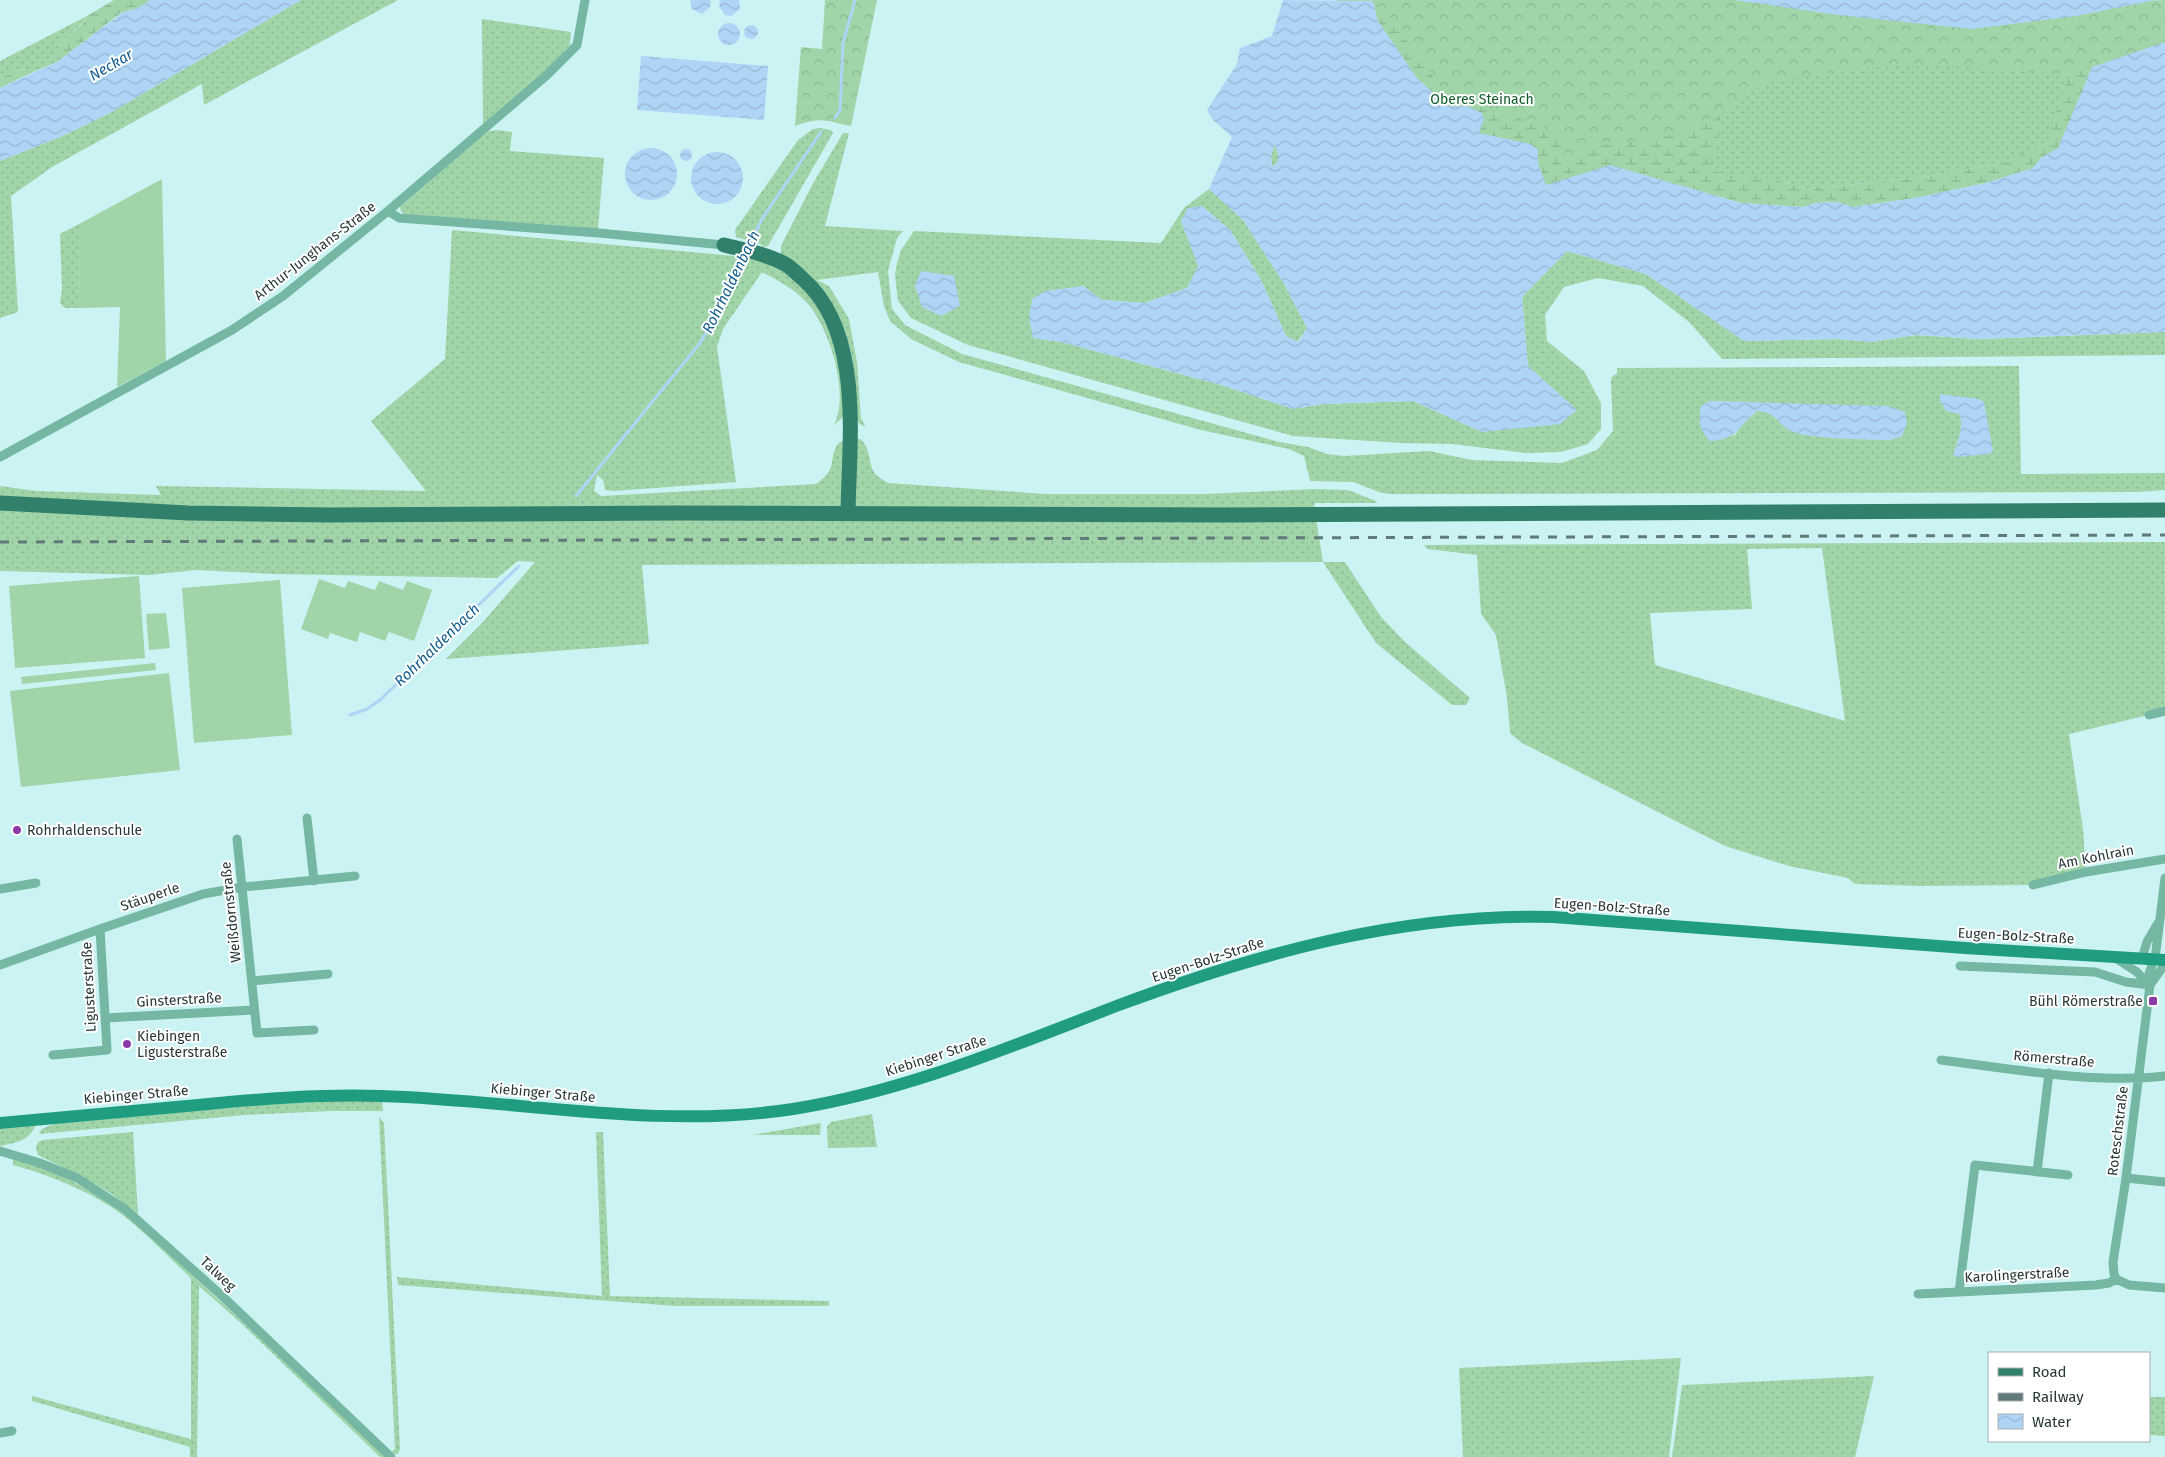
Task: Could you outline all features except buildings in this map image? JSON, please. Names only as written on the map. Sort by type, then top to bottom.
[{"type":"main road","points":[[729,246],[761,255],[786,265],[815,290],[830,313],[846,362],[849,398],[848,513]]},
{"type":"main road","points":[[0,503],[188,513],[328,515],[848,513],[1228,515],[2165,510]]},
{"type":"street","name":"Arthur-Junghans-Straße","points":[[0,457],[248,320],[283,296],[388,211],[547,75],[577,45],[585,0]]},
{"type":"street","points":[[388,211],[399,218],[600,233],[729,246]]},
{"type":"street","points":[[2149,715],[2165,711]]},
{"type":"street","points":[[307,818],[314,881]]},
{"type":"street","name":"Weißdornstraße","points":[[237,839],[256,1033],[314,1030]]},
{"type":"street","name":"Am Kohlrain","points":[[2033,885],[2086,872],[2165,859]]},
{"type":"street","name":"Stäuperle","points":[[0,966],[203,894],[243,887],[356,876]]},
{"type":"street","name":"Roteschstraße","points":[[2116,1279],[2113,1262],[2139,1078],[2150,985],[2148,977],[2156,960],[2165,878]]},
{"type":"street","points":[[0,889],[36,883]]},
{"type":"street","name":"Eugen-Bolz-Straße","points":[[1071,1024],[1180,984],[1294,949],[1384,929],[1476,918],[1581,919],[2156,960]]},
{"type":"street","points":[[2159,921],[2165,938]]},
{"type":"street","name":"Ligusterstraße","points":[[52,1055],[107,1050],[100,929]]},
{"type":"street","points":[[2112,957],[2128,965],[2150,985]]},
{"type":"street","points":[[1960,966],[2095,972],[2126,982],[2150,985]]},
{"type":"street","points":[[252,981],[328,974]]},
{"type":"street","name":"Ginsterstraße","points":[[105,1018],[254,1010]]},
{"type":"street","name":"Kiebinger Straße","points":[[0,1123],[258,1099],[330,1095],[421,1097],[634,1115],[701,1116],[760,1113],[817,1105],[894,1087],[970,1062],[1071,1024]]},
{"type":"street","name":"Römerstraße","points":[[1941,1060],[2050,1073],[2139,1078],[2165,1076]]},
{"type":"street","points":[[2037,1172],[2050,1073]]},
{"type":"street","name":"Talweg","points":[[0,1151],[40,1163],[77,1178],[93,1186],[125,1209],[220,1294],[391,1457]]},
{"type":"street","points":[[1959,1292],[1975,1165],[2068,1174]]},
{"type":"street","points":[[2126,1178],[2165,1182]]},
{"type":"street","points":[[2116,1279],[2128,1285],[2165,1288]]},
{"type":"street","name":"Karolingerstraße","points":[[1918,1294],[2096,1285],[2109,1283],[2116,1279]]},
{"type":"street","points":[[0,1433],[12,1431]]},
{"type":"green space","points":[[114,0],[150,0],[140,7],[121,13],[57,62],[59,46],[84,22],[87,16]]},
{"type":"green space","points":[[301,0],[398,0],[204,105],[202,84],[52,167],[11,196],[18,312],[0,318],[0,161],[60,137],[110,113]]},
{"type":"green space","points":[[825,0],[877,0],[851,126],[818,120],[795,126],[801,47],[822,49]]},
{"type":"green space","name":"Oberes Steinach","points":[[1336,0],[2165,4],[2165,148],[2013,159],[2007,162],[1925,177],[1808,189],[1774,179],[1416,202]]},
{"type":"green space","points":[[1371,0],[1735,0],[1838,15],[2165,0],[2165,42],[2069,75],[1931,64],[1858,68],[1766,82],[1720,115],[1664,137],[1590,147],[1572,164],[1561,159],[1562,138],[1529,120],[1484,109],[1439,85],[1387,13]]},
{"type":"green space","points":[[1373,1],[1387,13],[1439,85],[1484,109],[1529,120],[1562,138],[1561,159],[1572,164],[1590,147],[1664,137],[1720,115],[1719,140],[1708,171],[1774,179],[1808,189],[1925,177],[2007,162],[2046,141],[2069,75],[2092,67],[2058,148],[2041,158],[2033,168],[1986,183],[1915,198],[1853,207],[1836,202],[1816,203],[1803,207],[1741,203],[1610,165],[1545,185],[1538,163],[1538,150],[1531,144],[1479,133],[1484,119],[1467,106],[1448,106],[1417,78],[1378,21]]},
{"type":"green space","points":[[87,16],[59,46],[57,62],[35,71],[19,69],[0,78],[0,61]]},
{"type":"green space","points":[[482,19],[571,32],[570,45],[545,72],[483,124]]},
{"type":"green space","points":[[19,69],[35,71],[0,88],[0,78]]},
{"type":"green space","points":[[813,129],[831,130],[833,133],[768,246],[763,247],[761,244],[736,237],[735,230],[798,140]]},
{"type":"green space","points":[[489,131],[512,132],[510,151],[604,158],[598,229],[406,215],[401,211],[400,207],[481,137]]},
{"type":"green space","points":[[843,133],[849,133],[825,226],[903,231],[897,238],[888,271],[892,309],[905,325],[962,354],[1279,442],[1308,447],[1327,454],[1344,456],[1429,451],[1472,460],[1562,463],[1597,450],[1613,431],[1611,378],[1617,373],[1617,368],[2019,366],[2021,474],[2165,473],[2165,490],[2137,492],[1389,494],[1353,482],[1310,481],[1304,456],[1289,449],[1201,430],[959,362],[911,339],[890,321],[884,306],[878,272],[817,280],[829,286],[849,319],[857,362],[861,419],[866,427],[856,420],[854,370],[851,353],[840,319],[821,288],[796,264],[781,255],[781,246],[812,185]],"holes":[[[1710,401],[1783,404],[1889,440],[1830,438],[1807,435],[1791,430],[1772,414],[1761,411],[1757,411],[1744,422],[1734,436]],[[1959,414],[1989,454],[1953,455],[1961,429]]]},
{"type":"green space","points":[[1275,144],[1278,162],[1272,167],[1271,156]]},
{"type":"green space","points":[[162,179],[166,361],[117,387],[120,307],[78,308],[79,224]]},
{"type":"green space","points":[[1209,189],[1243,220],[1283,282],[1307,328],[1297,342],[1286,336],[1262,282],[1231,231],[1202,206],[1181,221],[1199,266],[1187,288],[1145,303],[1102,300],[1083,286],[1033,338],[1061,342],[1221,385],[1293,409],[1323,404],[1413,401],[1482,432],[1576,410],[1528,366],[1522,297],[1567,251],[1646,274],[1744,341],[1838,339],[1871,342],[1916,335],[1978,339],[2165,332],[2165,355],[1722,359],[1689,322],[1643,286],[1598,278],[1564,287],[1545,315],[1547,341],[1584,371],[1601,403],[1601,429],[1588,444],[1561,452],[1526,453],[1452,444],[1401,443],[1293,436],[968,345],[911,318],[898,301],[895,275],[897,263],[901,250],[914,231],[1161,243],[1184,208]]},
{"type":"green space","points":[[79,224],[78,308],[65,308],[60,303],[62,290],[60,234]]},
{"type":"green space","points":[[452,230],[735,256],[761,261],[778,268],[790,276],[821,310],[834,337],[841,367],[844,416],[834,425],[840,397],[839,380],[824,330],[817,316],[799,295],[762,272],[723,329],[717,347],[736,482],[614,491],[605,490],[603,480],[597,475],[594,491],[601,496],[816,484],[831,468],[833,455],[838,444],[845,440],[860,439],[866,446],[874,472],[888,483],[1046,494],[1205,494],[1315,489],[1348,490],[1377,503],[1315,503],[1323,562],[642,565],[649,644],[446,659],[483,622],[535,562],[518,561],[497,578],[275,574],[196,570],[148,575],[0,571],[0,486],[36,491],[161,495],[156,486],[426,491],[371,421],[445,359]]},
{"type":"green space","points":[[2165,542],[2165,711],[2069,734],[2083,829],[2086,872],[2033,885],[1919,886],[1855,884],[1848,878],[1789,866],[1725,846],[1522,743],[1510,733],[1507,697],[1496,635],[1481,614],[1477,555],[1428,549],[1424,545]],"holes":[[[1822,548],[1845,721],[1655,665],[1650,613],[1752,609],[1747,549]]]},
{"type":"green space","points":[[1323,562],[1345,562],[1381,617],[1405,642],[1470,698],[1466,705],[1452,705],[1376,643]]},
{"type":"green space","points":[[139,576],[145,658],[15,668],[9,586]]},
{"type":"green space","points":[[319,579],[345,588],[348,581],[375,590],[379,581],[403,590],[407,581],[432,590],[414,641],[389,632],[385,641],[360,632],[357,642],[330,633],[328,639],[301,629]]},
{"type":"green space","points":[[280,580],[292,735],[194,743],[182,588]]},
{"type":"green space","points":[[166,613],[170,648],[149,650],[146,614]]},
{"type":"green space","points":[[155,663],[156,670],[22,684],[21,677]]},
{"type":"green space","points":[[169,673],[180,770],[21,787],[10,691]]},
{"type":"green space","points":[[382,1101],[383,1111],[331,1111],[245,1115],[39,1134],[42,1129],[54,1124],[272,1104]]},
{"type":"green space","points":[[872,1114],[877,1147],[828,1148],[827,1126],[831,1122]]},
{"type":"green space","points":[[379,1117],[384,1123],[400,1449],[398,1454],[392,1451],[395,1449]]},
{"type":"green space","points":[[821,1123],[820,1135],[752,1135]]},
{"type":"green space","points":[[35,1126],[25,1138],[0,1146],[0,1129]]},
{"type":"green space","points":[[133,1132],[138,1214],[90,1181],[38,1155],[36,1148],[38,1142],[43,1140]]},
{"type":"green space","points":[[596,1132],[603,1132],[610,1296],[829,1301],[829,1306],[675,1306],[398,1285],[397,1277],[602,1296]]},
{"type":"green space","points":[[13,1159],[46,1169],[76,1183],[105,1200],[133,1220],[382,1452],[384,1457],[380,1457],[242,1324],[199,1286],[197,1457],[190,1457],[190,1447],[32,1401],[32,1396],[191,1439],[191,1278],[147,1236],[111,1207],[88,1194],[46,1175],[13,1165]]},
{"type":"green space","points":[[1681,1358],[1669,1457],[1463,1457],[1459,1368]]},
{"type":"green space","points":[[1874,1376],[1855,1457],[1672,1457],[1682,1385]]},
{"type":"green space","points":[[2150,1397],[2165,1397],[2165,1436],[2150,1435]]},
{"type":"water","name":"Neckar","points":[[150,0],[301,0],[110,113],[60,137],[0,161],[0,88],[57,62],[122,13],[140,7]]},
{"type":"water","points":[[690,0],[711,0],[710,7],[702,14],[692,9]]},
{"type":"water","points":[[720,0],[739,0],[740,9],[731,16],[725,15],[719,6]]},
{"type":"water","points":[[1283,0],[1373,1],[1378,21],[1417,78],[1448,106],[1467,106],[1482,113],[1484,119],[1479,133],[1531,144],[1538,150],[1538,163],[1546,185],[1610,165],[1741,203],[1803,207],[1816,203],[1836,202],[1853,207],[1915,198],[1986,183],[2033,168],[2041,158],[2058,148],[2092,67],[2165,42],[2165,332],[1978,339],[1916,335],[1871,342],[1838,339],[1744,341],[1646,274],[1567,251],[1522,297],[1528,366],[1577,410],[1560,424],[1482,432],[1413,401],[1323,404],[1293,409],[1221,385],[1061,342],[1033,338],[1029,318],[1032,299],[1045,291],[1083,286],[1102,300],[1145,303],[1187,288],[1198,266],[1181,221],[1188,208],[1202,206],[1231,231],[1262,282],[1286,336],[1298,342],[1307,328],[1283,282],[1243,220],[1209,189],[1232,137],[1213,120],[1207,110],[1237,64],[1240,48],[1272,36]],"holes":[[[1275,144],[1278,161],[1272,167],[1271,156]]]},
{"type":"water","points":[[1735,0],[2156,0],[2076,16],[1972,29],[1838,15]]},
{"type":"water","points":[[729,23],[737,26],[740,34],[737,42],[729,45],[721,42],[718,34],[721,26]]},
{"type":"water","points":[[751,25],[756,27],[758,32],[756,37],[751,39],[746,37],[744,32],[746,27]]},
{"type":"water","points":[[641,56],[768,66],[764,120],[637,110]]},
{"type":"water","points":[[651,148],[661,150],[669,156],[675,164],[677,174],[675,184],[669,192],[661,198],[651,200],[641,198],[633,192],[627,184],[625,174],[627,164],[633,156],[641,150]]},
{"type":"water","points":[[686,149],[692,155],[686,161],[680,155]]},
{"type":"water","points":[[717,152],[727,154],[735,160],[741,168],[743,178],[741,188],[735,196],[727,202],[717,204],[707,202],[699,196],[693,188],[691,178],[693,168],[699,160],[707,154]]},
{"type":"water","points":[[921,271],[954,276],[960,306],[941,316],[922,307],[915,286]]},
{"type":"water","points":[[1940,394],[1979,399],[1984,402],[1993,451],[1989,454],[1957,457],[1953,455],[1960,434],[1961,418],[1959,414],[1946,411],[1940,401]]},
{"type":"water","points":[[1710,401],[1888,406],[1905,412],[1907,423],[1902,436],[1891,440],[1824,437],[1793,432],[1783,426],[1774,416],[1757,411],[1732,435],[1727,438],[1710,441],[1700,425],[1700,416],[1701,406]]},
{"type":"waterway","name":"Rohrhaldenbach","points":[[835,118],[840,110],[843,43],[855,0]]},
{"type":"waterway","name":"Rohrhaldenbach","points":[[749,246],[762,219],[821,132]]},
{"type":"waterway","name":"Rohrhaldenbach","points":[[576,496],[700,343],[729,292],[746,254]]},
{"type":"waterway","name":"Rohrhaldenbach","points":[[350,715],[367,709],[380,700],[519,566]]},
{"type":"railway","points":[[0,542],[2165,535]]},
{"type":"place","name":"Rohrhaldenschule","points":[[17,830]]},
{"type":"place","name":"Bühl Römerstraße","points":[[2153,1001]]},
{"type":"place","name":"Kiebingen Ligusterstraße","points":[[127,1044]]}]
